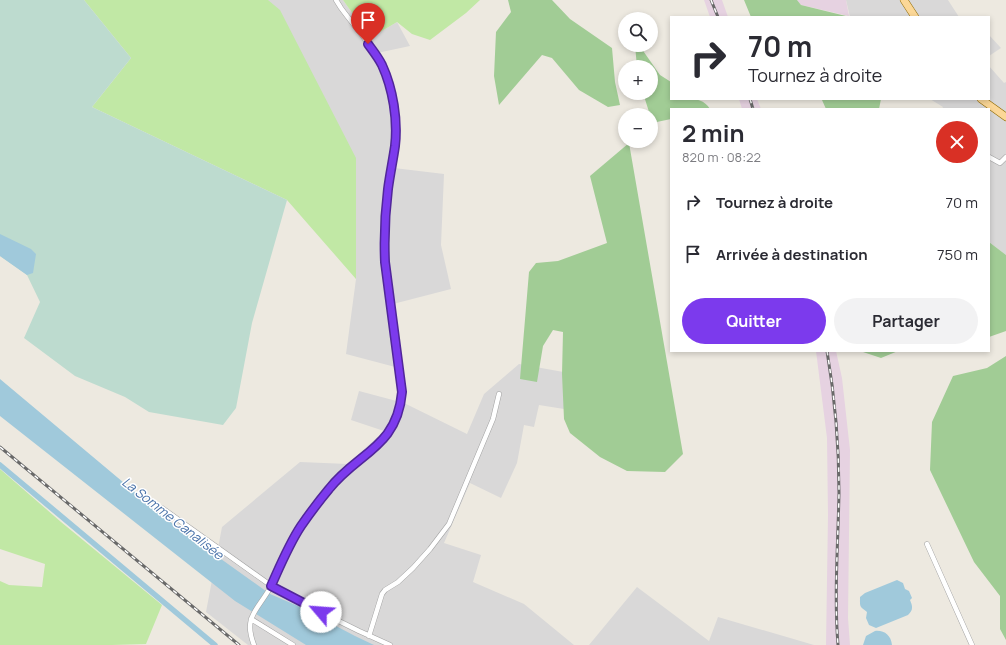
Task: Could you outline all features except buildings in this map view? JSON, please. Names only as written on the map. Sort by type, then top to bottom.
[{"type":"main road","points":[[904,0],[914,16]]},
{"type":"main road","points":[[990,109],[1006,117]]},
{"type":"street","points":[[254,645],[250,629],[251,617],[270,587],[301,526],[330,487],[385,438],[394,424],[401,403],[402,384],[384,246],[386,204],[396,134],[392,99],[386,75],[381,63],[336,0]]},
{"type":"street","points":[[990,158],[1000,164],[1006,157]]},
{"type":"street","points":[[369,636],[382,594],[413,568],[449,524],[493,419],[499,394]]},
{"type":"street","points":[[162,508],[270,587],[390,645]]},
{"type":"street","points":[[927,544],[972,645]]},
{"type":"street","points":[[251,617],[294,645]]},
{"type":"shaded area","points":[[268,0],[343,0],[370,38],[397,22],[410,46],[377,53],[390,77],[399,126],[394,168],[444,174],[441,245],[451,289],[393,304],[399,368],[346,354],[356,279]]},
{"type":"shaded area","points":[[704,0],[722,0],[728,16],[710,16]]},
{"type":"shaded area","points":[[797,0],[846,0],[849,16],[801,5]]},
{"type":"shaded area","points":[[846,0],[948,0],[958,16],[850,16]]},
{"type":"shaded area","points":[[990,36],[1001,48],[990,55]]},
{"type":"shaded area","points":[[990,67],[1004,83],[1006,82],[1006,255],[990,243],[990,108],[943,107],[932,100],[990,100]]},
{"type":"shaded area","points":[[739,100],[757,100],[761,108],[742,108]]},
{"type":"shaded area","points":[[816,352],[836,352],[842,378],[850,450],[848,618],[850,645],[826,645],[828,515],[827,438]]},
{"type":"shaded area","points":[[519,364],[569,373],[564,409],[539,405],[534,427],[524,425],[517,463],[501,498],[470,483],[444,543],[481,555],[473,582],[524,604],[574,645],[248,645],[206,612],[222,527],[300,462],[348,464],[384,431],[351,420],[359,391],[404,403],[467,434],[484,394]]},
{"type":"shaded area","points":[[637,587],[709,641],[718,617],[814,645],[589,645]]},
{"type":"green space","points":[[0,0],[84,0],[131,58],[92,107],[287,200],[252,323],[236,408],[223,425],[149,412],[125,397],[75,376],[24,338],[40,302],[27,275],[0,256]]},
{"type":"green space","points":[[84,0],[268,0],[280,10],[356,158],[356,279],[287,200],[92,107],[131,58]]},
{"type":"green space","points":[[343,0],[480,0],[466,13],[430,40],[412,34],[397,22],[370,38]]},
{"type":"green space","points":[[508,0],[552,0],[570,19],[612,48],[615,82],[620,105],[608,107],[579,90],[552,58],[542,55],[499,105],[494,76],[496,32],[511,12]]},
{"type":"green space","points":[[744,0],[797,0],[801,5],[846,16],[751,16]]},
{"type":"green space","points":[[636,52],[644,52],[650,60],[636,60]]},
{"type":"green space","points":[[658,72],[670,81],[670,100],[698,100],[709,108],[670,108],[670,119],[658,122],[658,108],[648,108],[645,100],[658,100]]},
{"type":"green space","points":[[822,100],[881,100],[879,108],[826,108]]},
{"type":"green space","points":[[623,148],[630,148],[683,454],[665,472],[627,471],[600,457],[570,433],[564,419],[562,374],[563,332],[553,330],[543,346],[537,382],[520,379],[529,272],[536,263],[558,261],[607,243],[590,176]]},
{"type":"green space","points":[[990,243],[1006,255],[1006,331],[990,337]]},
{"type":"green space","points":[[863,352],[896,352],[881,358]]},
{"type":"green space","points":[[1006,356],[1006,640],[1000,629],[1000,596],[974,562],[930,470],[932,422],[953,376],[987,368]]},
{"type":"green space","points":[[0,469],[61,522],[162,605],[146,644],[0,645],[0,581],[9,585],[42,587],[45,564],[0,549]]},
{"type":"water","points":[[0,234],[31,249],[36,254],[33,273],[27,275],[0,256]]},
{"type":"water","points":[[0,379],[179,529],[270,594],[298,606],[374,645],[306,645],[235,601],[0,416]]},
{"type":"water","points":[[897,580],[903,583],[905,589],[909,591],[912,598],[910,600],[912,607],[911,612],[908,615],[876,628],[869,625],[866,618],[867,612],[860,606],[860,597],[865,593]]},
{"type":"water","points":[[875,631],[884,632],[889,636],[892,645],[863,645],[866,636]]},
{"type":"waterway","points":[[0,465],[215,645]]},
{"type":"railway","points":[[711,0],[718,16]]},
{"type":"railway","points":[[750,100],[753,108]]},
{"type":"railway","points":[[827,352],[836,422],[838,458],[839,493],[836,588],[838,645]]},
{"type":"railway","points":[[0,447],[239,645]]},
{"type":"route","points":[[321,612],[271,586],[301,526],[330,487],[349,469],[377,447],[385,438],[394,424],[401,403],[402,392],[384,246],[384,228],[388,189],[396,134],[392,99],[386,75],[381,63],[368,44]]},
{"type":"water label","name":"La Somme Canalisée","points":[[173,518]]}]
